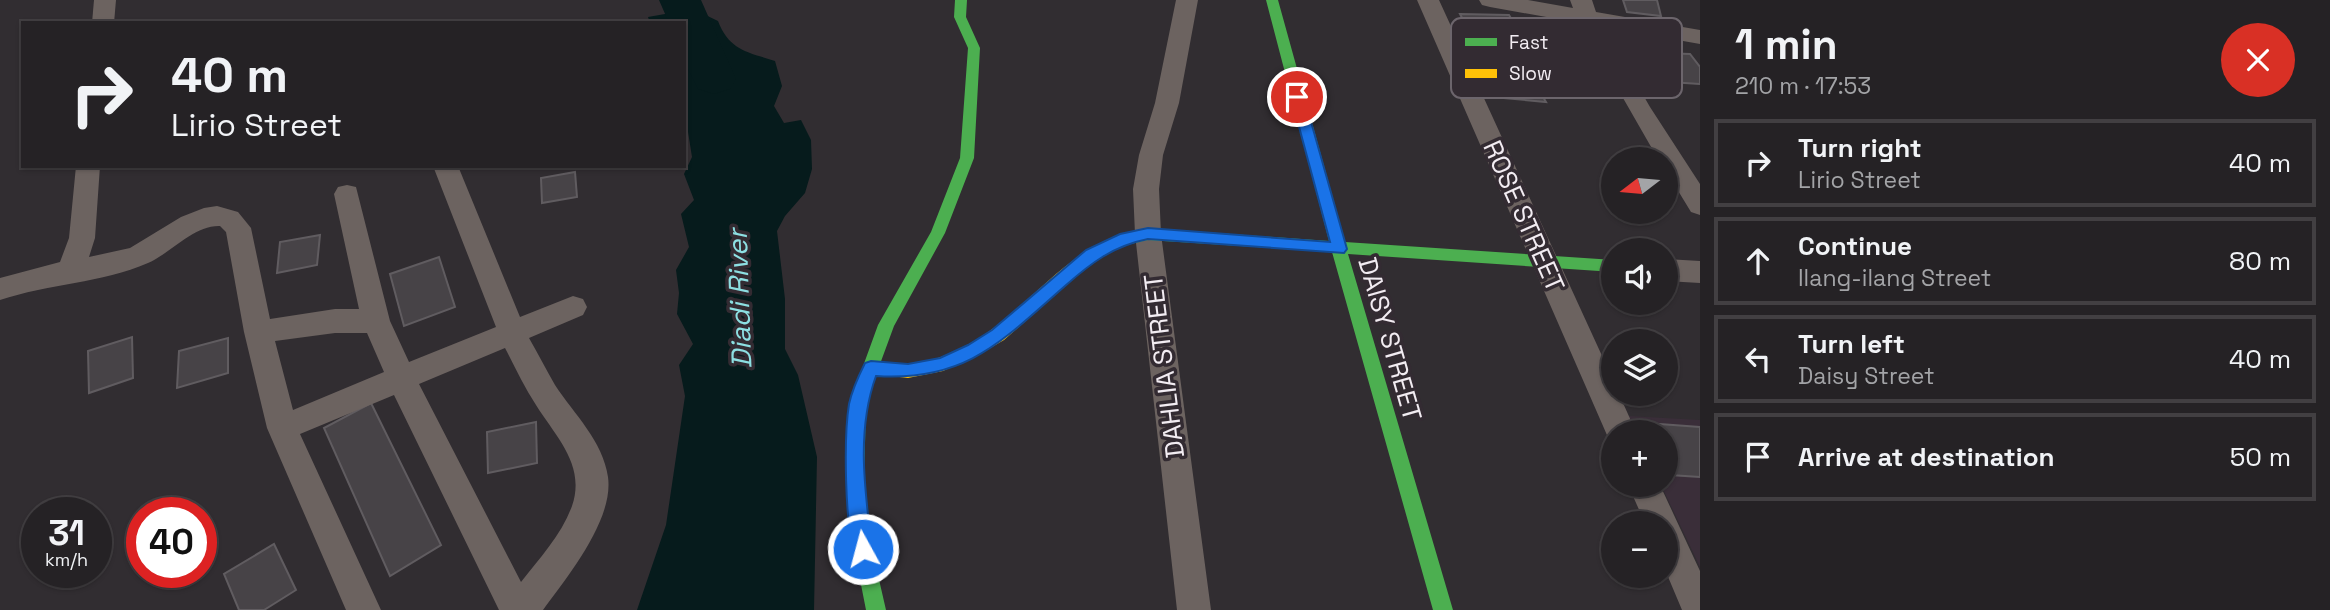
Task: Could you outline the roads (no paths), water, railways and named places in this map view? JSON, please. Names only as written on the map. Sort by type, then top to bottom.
[{"type":"street","points":[[103,21],[105,0]]},
{"type":"street","points":[[876,610],[863,549],[855,486],[858,402],[886,325],[938,233],[967,158],[975,78],[974,48],[960,17],[961,0]]},
{"type":"street","name":"DAHLIA STREET","points":[[1187,0],[1167,103],[1151,155],[1146,189],[1148,234],[1194,610]]},
{"type":"street","name":"DAISY STREET","points":[[1272,0],[1339,249],[1443,610]]},
{"type":"street","name":"ROSE STREET","points":[[1428,0],[1451,52]]},
{"type":"street","points":[[1490,0],[1585,9],[1622,18]]},
{"type":"street","points":[[1682,33],[1700,37]]},
{"type":"street","name":"ROSE STREET","points":[[1472,98],[1616,420]]},
{"type":"street","points":[[1633,98],[1700,205]]},
{"type":"street","points":[[71,271],[82,238],[89,168]]},
{"type":"street","points":[[347,194],[376,321],[401,377],[519,610],[588,510],[593,490],[591,475],[582,450],[545,394],[510,332],[446,168]]},
{"type":"street","points":[[0,289],[23,281],[136,256],[193,223],[225,216],[233,220],[238,228],[258,332],[282,428],[364,610]]},
{"type":"street","points":[[871,368],[908,371],[943,364],[964,355],[998,335],[1092,254],[1126,238],[1148,234],[1601,265]]},
{"type":"street","points":[[1678,271],[1700,272]]},
{"type":"street","points":[[282,428],[573,307]]},
{"type":"street","points":[[258,332],[298,324],[376,321]]},
{"type":"street","points":[[1678,561],[1700,610]]},
{"type":"water","points":[[693,9],[718,21],[722,31],[733,44],[775,61],[782,86],[774,106],[784,123],[801,120],[811,140],[812,169],[805,193],[785,216],[777,231],[785,299],[785,349],[798,375],[817,457],[814,610],[637,610],[666,525],[685,396],[679,365],[693,344],[677,314],[679,293],[676,270],[689,247],[681,214],[694,200],[684,174],[692,157],[686,119],[686,21],[649,21],[648,17]]},
{"type":"waterway","name":"Diadi River","points":[[680,0],[714,79]]}]
